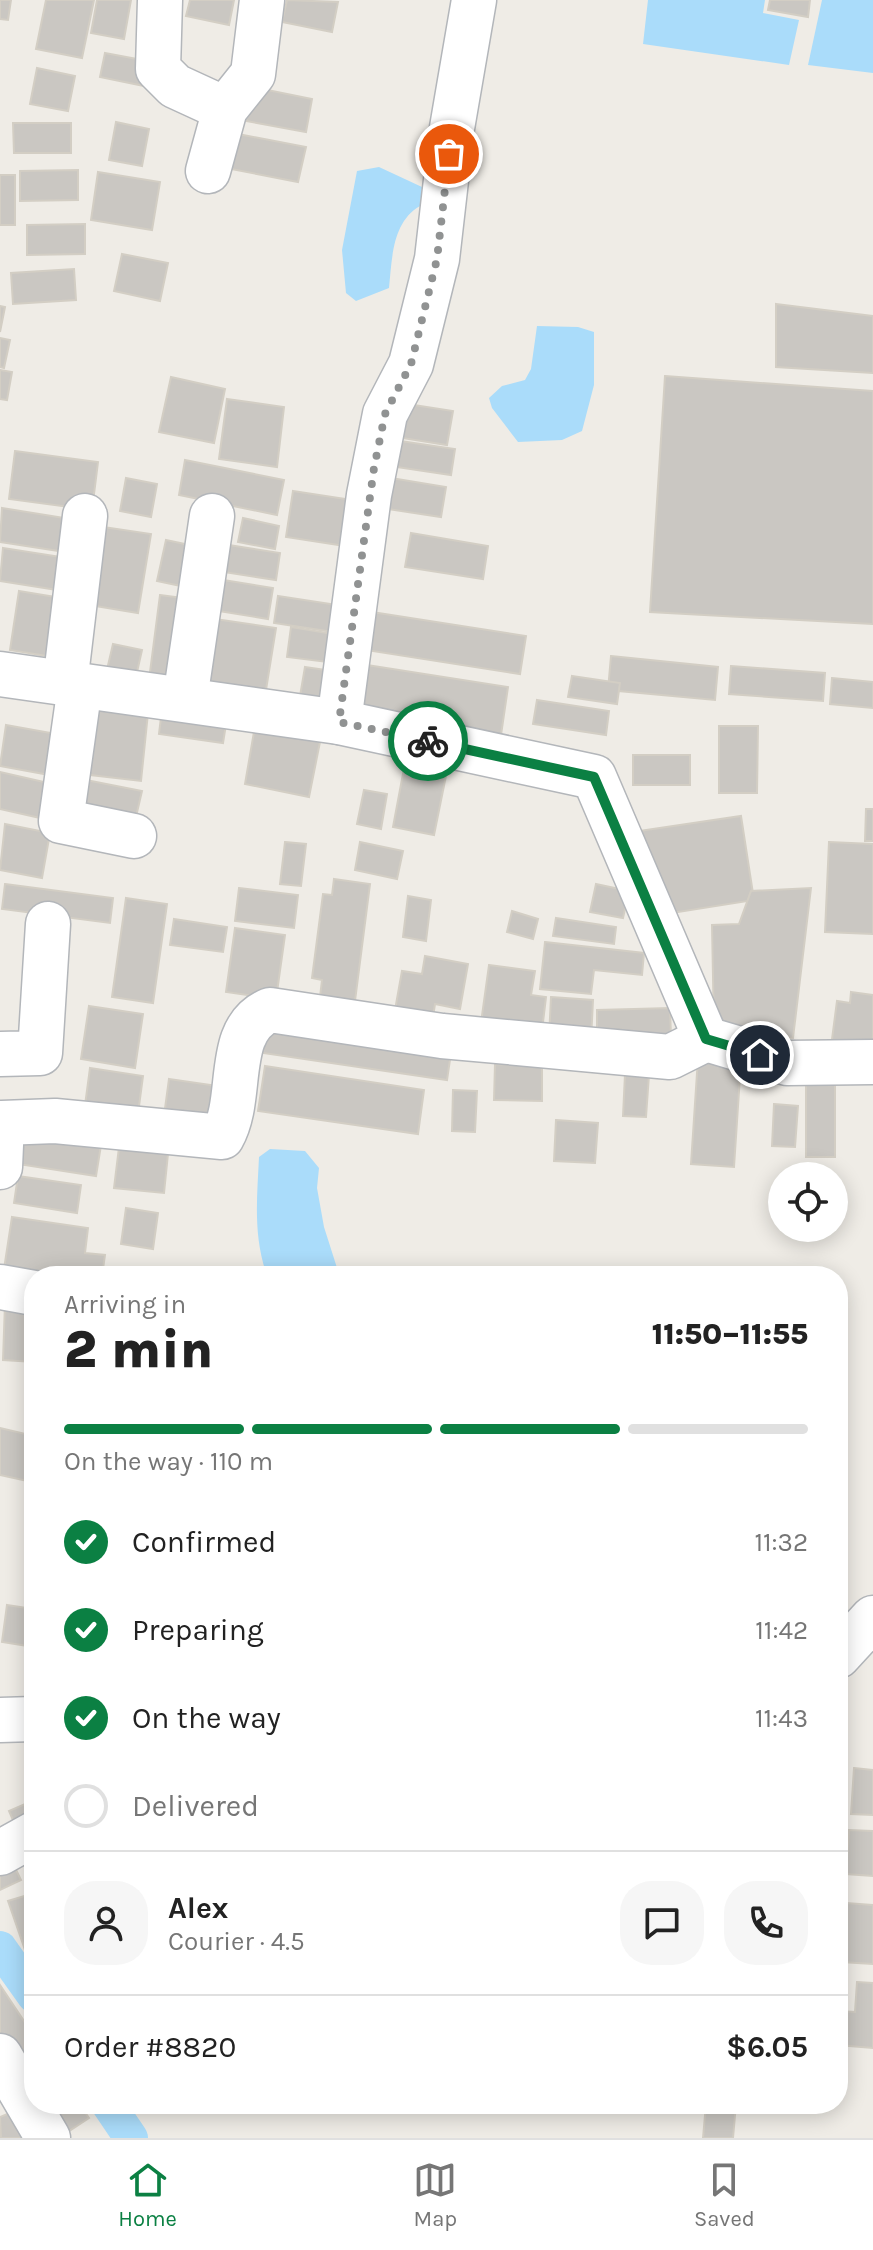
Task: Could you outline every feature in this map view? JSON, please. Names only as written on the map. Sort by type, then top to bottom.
[{"type":"street","points":[[160,0],[158,69],[175,86],[225,109]]},
{"type":"street","points":[[208,171],[225,109],[253,74],[262,0]]},
{"type":"street","points":[[339,722],[369,495],[385,414],[411,364],[437,259],[452,128],[474,0]]},
{"type":"street","points":[[85,516],[61,821],[134,836]]},
{"type":"street","points":[[185,699],[212,516]]},
{"type":"street","points":[[0,674],[339,722],[594,777],[706,1039]]},
{"type":"street","points":[[0,1054],[40,1053],[48,924]]},
{"type":"street","points":[[0,1167],[1,1120],[55,1121],[222,1137],[232,1120],[243,1031],[254,1016],[270,1010],[442,1036],[670,1057],[706,1039],[787,1063],[873,1062]]},
{"type":"street","points":[[0,1287],[24,1291]]},
{"type":"street","points":[[848,1645],[873,1618]]},
{"type":"street","points":[[0,1720],[24,1719]]},
{"type":"street","points":[[0,1853],[24,1840]]},
{"type":"street","points":[[8,2080],[24,2103]]},
{"type":"street","points":[[31,2114],[48,2138]]},
{"type":"water","points":[[648,0],[765,0],[763,13],[799,20],[789,65],[643,44]]},
{"type":"water","points":[[822,0],[873,0],[873,73],[808,65]]},
{"type":"water","points":[[379,167],[422,187],[420,206],[404,221],[399,231],[389,288],[356,301],[346,293],[342,250],[357,171]]},
{"type":"water","points":[[537,326],[578,327],[594,332],[594,385],[582,431],[562,440],[518,442],[492,408],[489,398],[502,386],[525,380],[531,369]]},
{"type":"water","points":[[270,1149],[305,1151],[319,1168],[317,1188],[324,1227],[336,1266],[264,1266],[258,1232],[259,1157]]},
{"type":"building","points":[[0,0],[11,0],[8,20],[0,19]]},
{"type":"building","points":[[46,0],[94,0],[82,58],[36,49]]},
{"type":"building","points":[[97,0],[131,0],[124,39],[91,33]]},
{"type":"building","points":[[190,0],[234,0],[229,25],[186,16]]},
{"type":"building","points":[[287,0],[338,2],[332,32],[282,22]]},
{"type":"building","points":[[770,0],[810,0],[808,17],[768,10]]},
{"type":"building","points":[[105,53],[148,61],[144,86],[100,77]]},
{"type":"building","points":[[37,68],[75,76],[68,111],[30,104]]},
{"type":"building","points":[[253,87],[312,99],[306,132],[246,121]]},
{"type":"building","points":[[116,122],[149,129],[142,166],[109,160]]},
{"type":"building","points":[[13,123],[71,123],[71,153],[14,153]]},
{"type":"building","points":[[233,133],[306,147],[298,182],[226,168]]},
{"type":"building","points":[[78,170],[78,200],[20,201],[20,171]]},
{"type":"building","points":[[98,172],[160,182],[152,230],[91,220]]},
{"type":"building","points":[[0,175],[15,175],[15,225],[0,225]]},
{"type":"building","points":[[85,224],[85,254],[27,255],[27,225]]},
{"type":"building","points":[[122,254],[168,263],[160,301],[114,291]]},
{"type":"building","points":[[74,269],[76,300],[13,304],[11,273]]},
{"type":"building","points":[[776,304],[873,316],[873,373],[776,367]]},
{"type":"building","points":[[0,306],[5,307],[0,332]]},
{"type":"building","points":[[0,338],[10,340],[4,368],[0,367]]},
{"type":"building","points":[[0,370],[12,372],[7,400],[0,399]]},
{"type":"building","points":[[665,376],[873,391],[873,624],[650,612]]},
{"type":"building","points":[[171,377],[225,389],[214,443],[159,432]]},
{"type":"building","points":[[227,399],[284,407],[277,467],[219,459]]},
{"type":"building","points":[[401,403],[453,411],[447,445],[396,437]]},
{"type":"building","points":[[387,439],[455,449],[451,475],[383,465]]},
{"type":"building","points":[[15,451],[98,462],[92,510],[9,499]]},
{"type":"building","points":[[185,460],[284,480],[277,515],[179,495]]},
{"type":"building","points":[[385,477],[446,487],[441,517],[381,508]]},
{"type":"building","points":[[126,478],[157,484],[151,517],[120,511]]},
{"type":"building","points":[[293,491],[359,501],[352,547],[286,537]]},
{"type":"building","points":[[2,508],[77,520],[72,553],[0,542]]},
{"type":"building","points":[[243,518],[279,526],[275,549],[238,542]]},
{"type":"building","points":[[90,525],[151,534],[138,613],[77,603]]},
{"type":"building","points":[[411,533],[488,546],[483,579],[405,567]]},
{"type":"building","points":[[166,540],[204,548],[195,589],[157,581]]},
{"type":"building","points":[[216,543],[280,553],[276,580],[211,570]]},
{"type":"building","points":[[3,548],[74,559],[70,592],[0,581]]},
{"type":"building","points":[[211,578],[273,588],[268,619],[206,609]]},
{"type":"building","points":[[19,591],[68,599],[59,658],[10,650]]},
{"type":"building","points":[[160,595],[191,599],[180,684],[149,680]]},
{"type":"building","points":[[278,596],[344,606],[340,633],[274,623]]},
{"type":"building","points":[[372,612],[526,636],[520,674],[366,650]]},
{"type":"building","points":[[215,619],[276,628],[265,696],[205,686]]},
{"type":"building","points":[[291,627],[339,635],[335,663],[287,657]]},
{"type":"building","points":[[113,644],[142,650],[135,681],[106,674]]},
{"type":"building","points":[[611,656],[718,667],[715,700],[608,690]]},
{"type":"building","points":[[367,665],[508,687],[501,735],[360,714]]},
{"type":"building","points":[[731,666],[825,673],[823,701],[729,694]]},
{"type":"building","points":[[305,667],[333,671],[327,706],[299,702]]},
{"type":"building","points":[[572,676],[620,683],[617,704],[568,697]]},
{"type":"building","points":[[832,678],[873,682],[873,708],[830,704]]},
{"type":"building","points":[[537,700],[609,711],[606,735],[533,724]]},
{"type":"building","points":[[90,706],[148,713],[141,781],[82,774]]},
{"type":"building","points":[[162,709],[227,718],[223,743],[159,734]]},
{"type":"building","points":[[6,725],[62,735],[55,776],[0,766]]},
{"type":"building","points":[[255,726],[320,742],[309,797],[245,784]]},
{"type":"building","points":[[719,726],[758,726],[757,793],[719,793]]},
{"type":"building","points":[[408,747],[450,756],[434,835],[393,827]]},
{"type":"building","points":[[633,755],[690,755],[690,785],[633,785]]},
{"type":"building","points":[[0,772],[57,785],[49,820],[0,809]]},
{"type":"building","points":[[81,779],[142,791],[135,821],[75,808]]},
{"type":"building","points":[[364,790],[387,794],[381,829],[357,824]]},
{"type":"building","points":[[866,809],[873,809],[873,841],[865,841]]},
{"type":"building","points":[[741,816],[754,900],[666,914],[639,831]]},
{"type":"building","points":[[5,824],[50,833],[42,878],[0,870]]},
{"type":"building","points":[[285,842],[306,844],[301,886],[280,884]]},
{"type":"building","points":[[360,842],[403,851],[397,879],[355,870]]},
{"type":"building","points":[[829,842],[873,844],[873,934],[825,932]]},
{"type":"building","points":[[334,879],[370,884],[355,1001],[320,997],[322,980],[312,978],[323,894],[332,895]]},
{"type":"building","points":[[5,884],[113,898],[110,923],[2,909]]},
{"type":"building","points":[[596,884],[629,891],[623,918],[590,912]]},
{"type":"building","points":[[239,888],[298,895],[294,928],[235,921]]},
{"type":"building","points":[[811,888],[793,1038],[714,1028],[712,925],[739,924],[751,891]]},
{"type":"building","points":[[408,896],[431,900],[426,941],[403,937]]},
{"type":"building","points":[[126,898],[167,904],[153,1003],[112,997]]},
{"type":"building","points":[[512,911],[538,919],[533,939],[507,932]]},
{"type":"building","points":[[556,918],[616,927],[614,944],[553,936]]},
{"type":"building","points":[[174,919],[227,927],[223,952],[170,945]]},
{"type":"building","points":[[235,928],[285,935],[276,999],[226,992]]},
{"type":"building","points":[[545,942],[644,953],[642,975],[594,970],[591,994],[540,989]]},
{"type":"building","points":[[425,956],[468,964],[460,1009],[435,1004],[433,1017],[395,1010],[402,971],[422,974]]},
{"type":"building","points":[[489,965],[535,971],[531,995],[546,997],[541,1039],[480,1030]]},
{"type":"building","points":[[851,992],[873,995],[873,1052],[831,1047],[837,1001],[850,1003]]},
{"type":"building","points":[[551,997],[593,1000],[591,1040],[549,1038]]},
{"type":"building","points":[[89,1006],[143,1014],[135,1068],[81,1059]]},
{"type":"building","points":[[670,1008],[671,1037],[597,1038],[597,1010]]},
{"type":"building","points":[[268,1019],[452,1046],[447,1080],[263,1053]]},
{"type":"building","points":[[698,1058],[741,1061],[734,1167],[691,1164]]},
{"type":"building","points":[[495,1064],[542,1065],[542,1101],[494,1100]]},
{"type":"building","points":[[265,1066],[424,1090],[418,1134],[258,1111]]},
{"type":"building","points":[[90,1068],[143,1076],[137,1121],[84,1113]]},
{"type":"building","points":[[625,1074],[649,1075],[646,1117],[623,1116]]},
{"type":"building","points":[[169,1079],[225,1087],[219,1124],[164,1116]]},
{"type":"building","points":[[806,1084],[835,1084],[835,1157],[806,1157]]},
{"type":"building","points":[[453,1090],[477,1091],[475,1132],[452,1131]]},
{"type":"building","points":[[774,1104],[798,1106],[795,1147],[772,1146]]},
{"type":"building","points":[[556,1120],[598,1123],[595,1163],[554,1161]]},
{"type":"building","points":[[23,1128],[102,1139],[96,1176],[18,1164]]},
{"type":"building","points":[[120,1139],[169,1144],[164,1193],[114,1188]]},
{"type":"building","points":[[18,1176],[81,1185],[77,1213],[14,1203]]},
{"type":"building","points":[[126,1208],[158,1213],[153,1249],[121,1244]]},
{"type":"building","points":[[12,1217],[88,1228],[85,1253],[105,1255],[103,1266],[24,1266],[24,1278],[2,1282]]},
{"type":"building","points":[[5,1303],[24,1304],[24,1361],[3,1360]]},
{"type":"building","points":[[0,1428],[24,1434],[24,1480],[0,1475]]},
{"type":"building","points":[[7,1605],[24,1608],[24,1645],[2,1642]]},
{"type":"building","points":[[854,1768],[873,1770],[873,1815],[851,1814]]},
{"type":"building","points":[[24,1804],[24,1832],[20,1836],[9,1811]]},
{"type":"building","points":[[849,1830],[873,1831],[873,1876],[848,1874]]},
{"type":"building","points":[[10,1857],[21,1880],[0,1890],[0,1861]]},
{"type":"building","points":[[24,1896],[24,1947],[8,1901]]},
{"type":"building","points":[[848,1903],[873,1905],[873,1964],[848,1962]]},
{"type":"building","points":[[857,1982],[873,1983],[873,2048],[848,2046],[848,2012],[855,2012]]},
{"type":"building","points":[[0,1985],[24,2021],[24,2069],[0,2033]]},
{"type":"building","points":[[12,2112],[23,2138],[1,2138],[0,2117]]},
{"type":"building","points":[[54,2114],[86,2114],[89,2118],[66,2133]]},
{"type":"building","points":[[705,2114],[735,2114],[733,2138],[703,2138]]},
{"type":"waterway","points":[[0,1948],[24,1982]]},
{"type":"waterway","points":[[115,2114],[131,2138]]},
{"type":"way so far","points":[[428,741],[339,722],[374,468],[385,414],[411,364],[437,259],[449,154]]},
{"type":"route","points":[[428,741],[594,777],[706,1039],[760,1055]]}]
